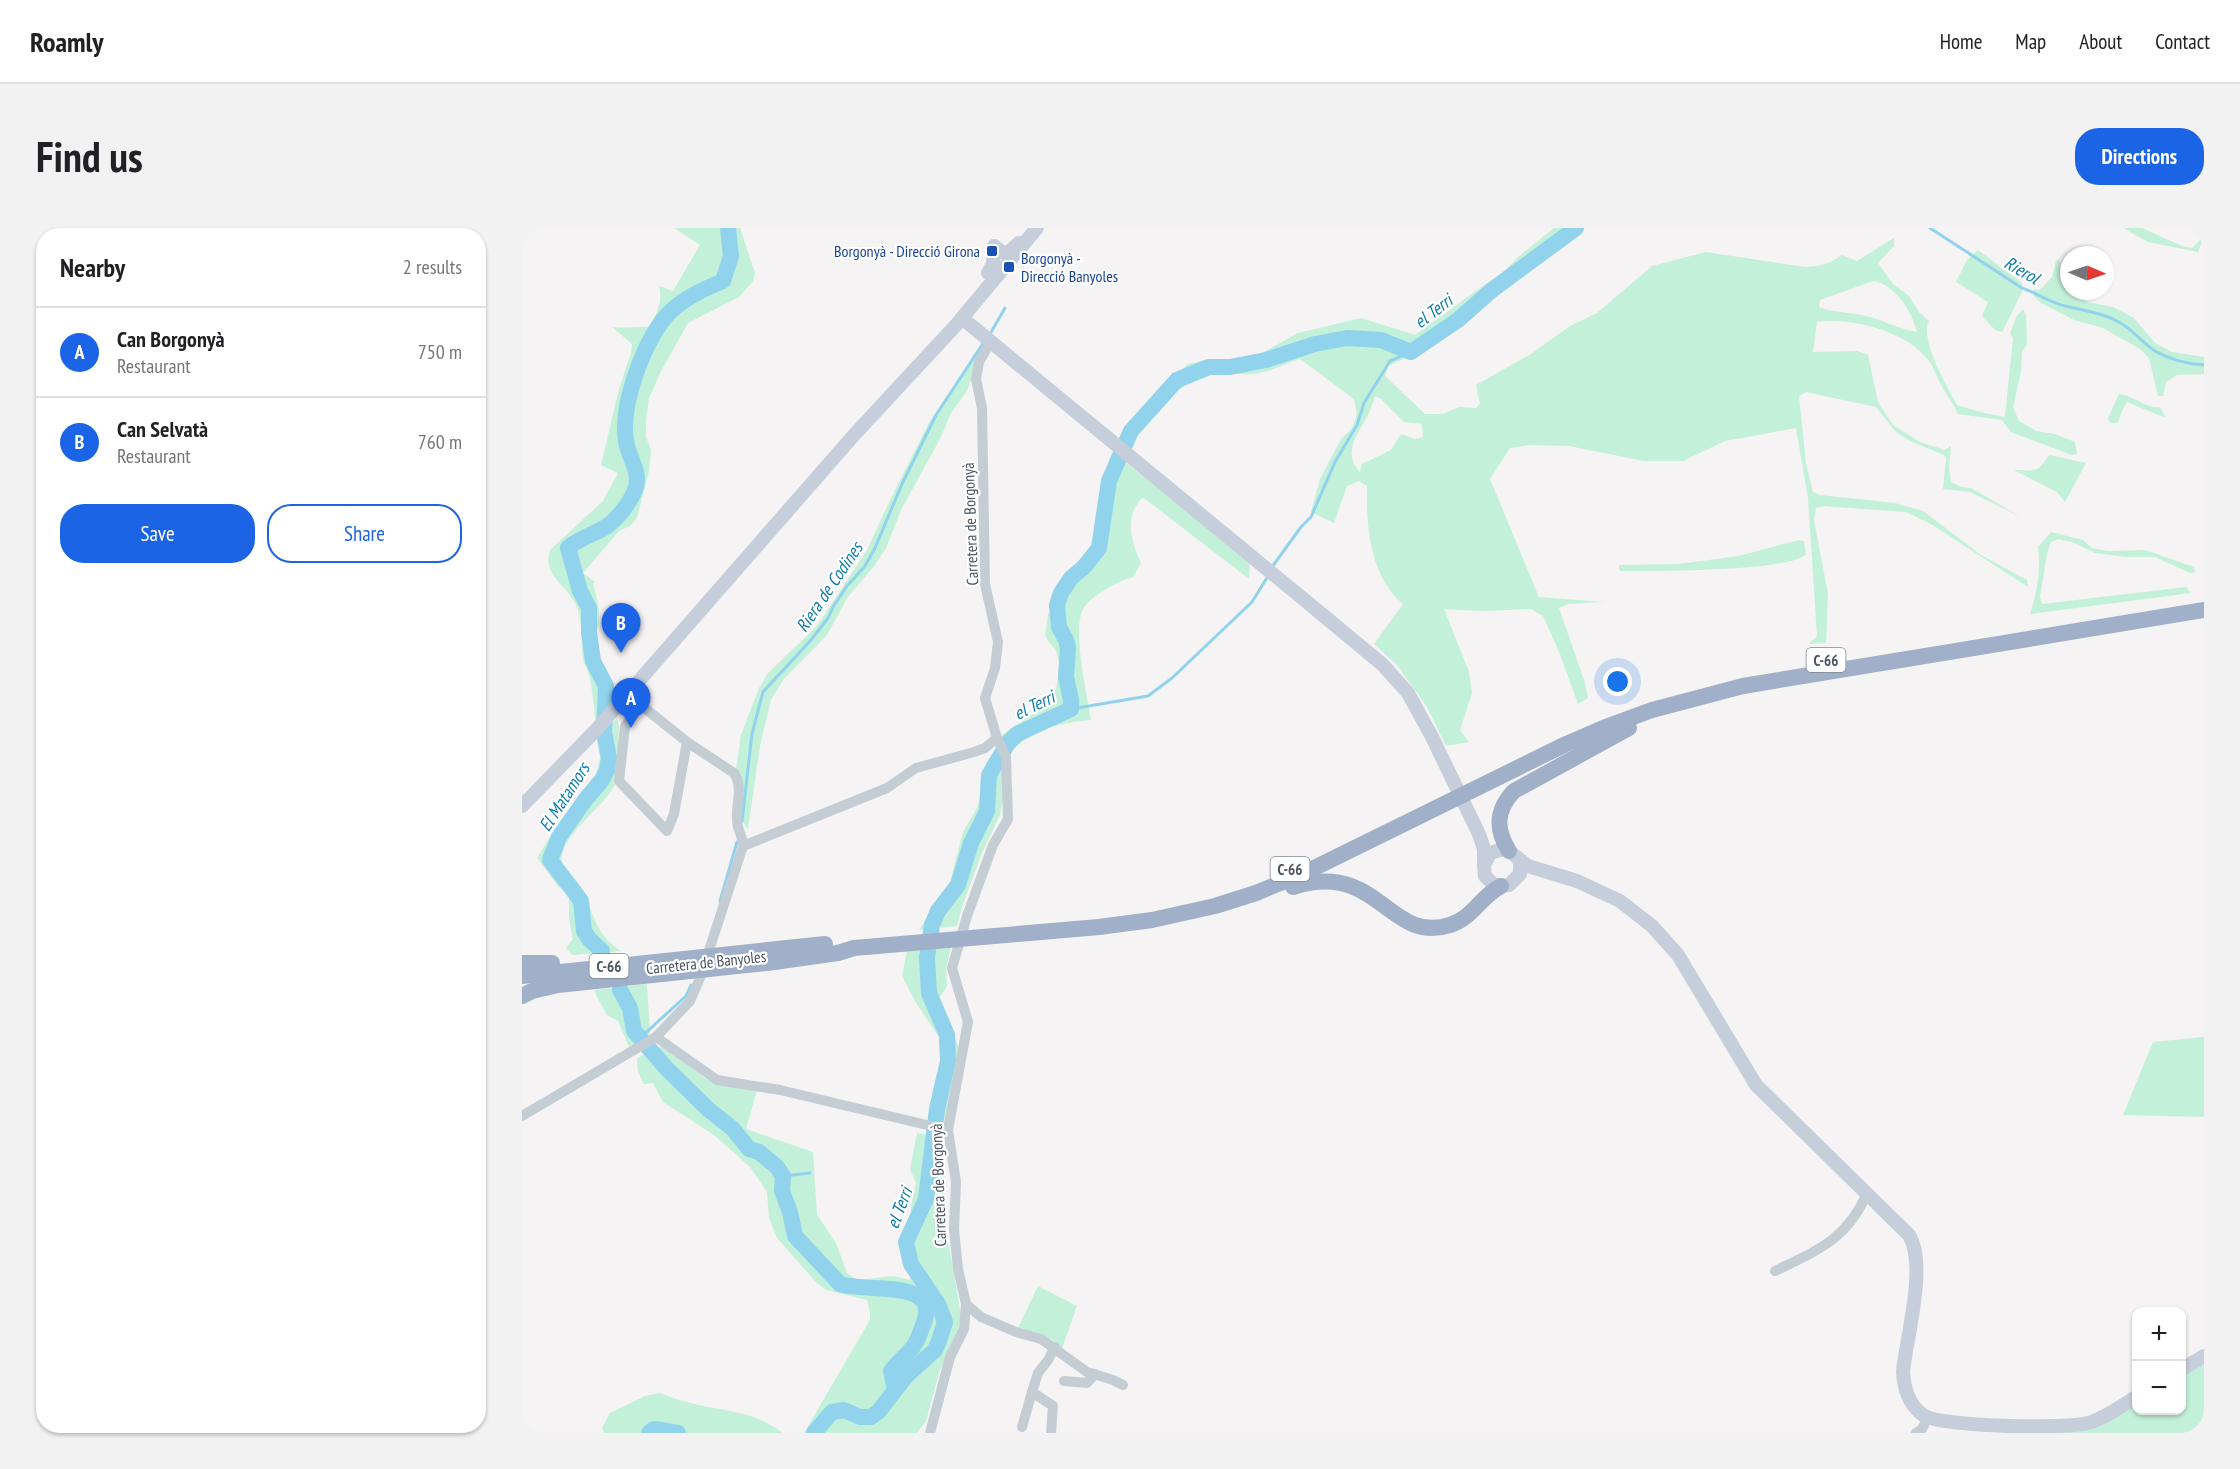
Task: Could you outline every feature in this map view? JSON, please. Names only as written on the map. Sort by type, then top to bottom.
[{"type":"highway","name":"C-66","points":[[970,934],[1099,927],[1152,920],[1199,910],[1256,893],[1347,853],[1600,719],[1701,685],[1835,658],[2204,601]]},
{"type":"highway","name":"C-66","points":[[1468,787],[1603,728],[1688,699],[1821,672],[2204,610]]},
{"type":"highway","points":[[1508,853],[1498,824],[1500,811],[1514,791],[1615,734],[1674,709],[1688,699]]},
{"type":"highway","name":"C-66","points":[[714,958],[798,947],[970,934],[1124,915],[1206,899],[1282,873],[1447,798]]},
{"type":"highway","points":[[1256,893],[1272,892],[1315,882],[1334,882],[1362,890],[1411,924],[1437,928],[1448,926],[1467,917],[1494,889],[1501,886]]},
{"type":"highway","points":[[714,958],[828,955],[854,948],[915,939]]},
{"type":"highway","name":"Carretera de Banyoles","points":[[522,981],[714,958]]},
{"type":"highway","name":"C-66","points":[[522,976],[695,960]]},
{"type":"highway","points":[[522,963],[695,960]]},
{"type":"highway","points":[[522,996],[532,991],[558,985],[695,960]]},
{"type":"main road","points":[[1001,252],[1011,251],[1036,228]]},
{"type":"main road","points":[[854,435],[858,427],[909,366],[1036,228]]},
{"type":"main road","points":[[522,806],[596,730],[854,435],[962,320],[1001,252],[1024,232]]},
{"type":"main road","points":[[984,282],[1003,262],[1001,252]]},
{"type":"main road","points":[[909,366],[930,347],[952,321],[962,320],[985,338],[1349,637],[1398,680],[1417,709],[1479,834],[1484,849],[1484,870],[1488,880],[1501,886],[1509,885],[1517,878],[1531,873],[1545,873]]},
{"type":"main road","points":[[522,818],[569,765],[580,747]]},
{"type":"main road","points":[[1479,834],[1488,844],[1528,866],[1577,881],[1620,901],[1652,926],[1677,955],[1756,1085],[1909,1235],[1916,1250],[1917,1268],[1903,1383],[1915,1408],[1928,1418],[1956,1423],[2070,1426],[2099,1419],[2132,1399]]},
{"type":"main road","points":[[1484,865],[1489,855],[1508,853]]},
{"type":"main road","points":[[1508,853],[1521,868],[1517,878]]},
{"type":"main road","points":[[2186,1367],[2204,1356]]},
{"type":"street","points":[[522,233],[524,228]]},
{"type":"street","name":"Carretera de Borgonyà","points":[[930,1433],[950,1357],[964,1329],[966,1304],[958,1269],[954,1229],[956,1182],[948,1130],[968,1022],[952,968],[967,916],[993,845],[1008,819],[1006,757],[984,698],[995,668],[998,642],[985,584],[982,408],[976,379],[985,338]]},
{"type":"street","points":[[522,1116],[654,1038],[690,1001],[704,967],[743,846],[742,836],[737,826],[739,780],[734,773],[687,742],[629,693]]},
{"type":"street","points":[[641,705],[625,726],[620,781],[667,831],[674,814],[687,742]]},
{"type":"street","points":[[743,846],[887,788],[916,768],[985,748],[997,738]]},
{"type":"street","points":[[654,1038],[717,1080],[780,1090],[948,1130]]},
{"type":"street","points":[[1774,1271],[1815,1251],[1841,1234],[1860,1211],[1867,1193]]},
{"type":"street","points":[[966,1304],[981,1317],[1016,1332],[1041,1339],[1087,1372],[1123,1385]]},
{"type":"street","points":[[1022,1427],[1038,1373],[1054,1347]]},
{"type":"street","points":[[1064,1381],[1086,1383],[1095,1374]]},
{"type":"street","points":[[1032,1392],[1053,1406],[1051,1433]]},
{"type":"street","points":[[1916,1433],[1928,1418]]},
{"type":"green space","points":[[674,228],[740,228],[755,273],[753,281],[739,297],[688,323],[661,371],[649,398],[646,437],[651,450],[649,471],[637,518],[630,526],[619,531],[583,573],[595,582],[593,584],[599,622],[595,645],[617,698],[596,722],[590,678],[583,659],[577,607],[551,572],[548,558],[550,550],[603,501],[618,473],[601,465],[632,344],[612,327],[650,327],[660,302],[659,286],[673,291],[700,245]]},
{"type":"green space","points":[[1554,228],[1583,228],[1525,269],[1484,307],[1469,314],[1427,348],[1388,366],[1385,376],[1425,414],[1443,414],[1459,407],[1476,408],[1480,404],[1476,385],[1531,354],[1570,326],[1597,313],[1652,266],[1706,252],[1805,267],[1831,262],[1842,255],[1857,261],[1894,238],[1894,246],[1878,263],[1893,284],[1909,296],[1919,312],[1929,321],[1927,329],[1931,351],[1957,405],[2005,417],[2013,338],[2010,334],[2016,317],[2023,309],[2026,315],[2027,344],[2022,352],[2021,372],[2013,407],[2019,421],[2036,431],[2055,434],[2075,442],[2077,454],[2072,455],[2011,432],[2002,420],[1958,414],[1928,360],[1906,341],[1877,328],[1846,322],[1817,322],[1813,352],[1857,351],[1868,355],[1878,402],[1893,425],[1920,442],[1945,450],[1951,446],[1949,468],[1951,482],[1961,487],[1971,488],[2021,517],[1970,492],[1943,489],[1946,458],[1944,455],[1910,441],[1896,432],[1876,407],[1806,392],[1799,396],[1806,464],[1813,492],[1820,495],[1895,503],[1923,511],[1981,555],[2027,580],[2028,587],[1931,524],[1906,512],[1823,506],[1816,508],[1814,520],[1828,594],[1826,643],[1809,644],[1817,636],[1808,498],[1796,428],[1725,441],[1683,461],[1644,461],[1569,446],[1531,445],[1510,448],[1490,479],[1539,597],[1604,602],[1568,604],[1559,608],[1588,698],[1578,704],[1543,616],[1531,609],[1484,611],[1444,609],[1469,672],[1472,693],[1460,730],[1469,742],[1446,746],[1427,707],[1397,665],[1374,644],[1403,604],[1383,580],[1372,550],[1367,486],[1359,481],[1347,486],[1334,523],[1311,512],[1320,479],[1341,439],[1352,428],[1357,415],[1354,399],[1300,359],[1257,373],[1215,374],[1196,380],[1173,395],[1126,448],[1117,440],[1156,392],[1188,364],[1209,359],[1237,359],[1262,353],[1298,333],[1361,318],[1415,335],[1484,285],[1499,277],[1518,257]],"holes":[[[1873,281],[1881,283],[1895,293],[1907,307],[1917,332],[1866,316],[1819,307],[1820,300]],[[1375,396],[1404,422],[1422,424],[1423,437],[1415,439],[1401,434],[1391,450],[1362,464],[1360,472],[1352,457],[1353,443]]]},
{"type":"green space","points":[[2123,228],[2142,228],[2182,246],[2192,248],[2204,236],[2198,252],[2148,242]]},
{"type":"green space","points":[[1978,250],[2022,283],[2022,292],[2002,332],[1995,330],[1982,316],[1988,302],[1956,282],[1967,260]]},
{"type":"green space","points":[[2059,259],[2060,300],[2084,300],[2113,307],[2134,318],[2155,343],[2172,352],[2204,357],[2204,374],[2177,375],[2166,382],[2163,396],[2158,396],[2149,358],[2140,349],[2103,328],[2074,320],[2041,303],[2033,295],[2034,289],[2040,290],[2052,277],[2056,261]]},
{"type":"green space","points":[[981,344],[986,347],[979,358],[967,391],[951,413],[940,439],[901,510],[886,548],[848,597],[827,635],[784,679],[771,700],[760,746],[748,829],[739,816],[736,770],[741,735],[759,688],[768,673],[817,626],[867,550],[929,423]]},
{"type":"green space","points":[[2119,394],[2149,406],[2160,407],[2166,418],[2127,402],[2118,423],[2111,423],[2108,419]]},
{"type":"green space","points":[[1112,452],[1250,560],[1249,579],[1144,498],[1141,499],[1132,514],[1131,530],[1134,547],[1141,563],[1133,577],[1113,585],[1092,599],[1083,609],[1080,619],[1081,663],[1091,720],[1065,723],[1043,730],[1023,741],[1004,758],[1004,796],[1000,815],[982,853],[957,926],[919,930],[950,882],[963,832],[977,808],[986,763],[1002,735],[1046,705],[1056,689],[1060,666],[1056,651],[1045,636],[1048,615],[1066,573],[1092,552],[1094,547],[1102,522],[1102,482]]},
{"type":"green space","points":[[2050,455],[2086,463],[2065,502],[2057,492],[2014,470],[2035,470],[2042,466]]},
{"type":"green space","points":[[2051,532],[2083,540],[2092,548],[2108,551],[2145,550],[2194,567],[2195,572],[2190,573],[2155,557],[2127,557],[2095,553],[2072,542],[2058,539],[2051,542],[2047,554],[2040,597],[2042,604],[2186,587],[2191,593],[2030,614],[2038,581],[2038,547]]},
{"type":"green space","points":[[1799,540],[1804,541],[1806,554],[1795,560],[1775,564],[1688,570],[1621,571],[1619,569],[1619,565],[1679,564],[1739,556]]},
{"type":"green space","points":[[617,718],[619,762],[616,782],[612,791],[568,841],[563,851],[562,861],[566,870],[583,889],[602,933],[621,951],[573,955],[566,948],[573,939],[569,918],[569,894],[558,886],[537,858],[553,832],[596,774],[600,758],[597,739]]},
{"type":"green space","points":[[951,946],[946,970],[947,986],[939,999],[959,1048],[944,1125],[945,1222],[961,1315],[958,1331],[939,1373],[926,1421],[917,1433],[804,1433],[870,1320],[867,1300],[826,1290],[815,1281],[777,1238],[769,1218],[767,1192],[750,1167],[714,1135],[663,1102],[653,1083],[644,1084],[638,1072],[637,1059],[650,1049],[663,1047],[706,1079],[757,1090],[746,1129],[813,1152],[817,1215],[836,1243],[847,1273],[857,1280],[894,1276],[909,1280],[914,1276],[906,1240],[911,1223],[911,1206],[916,1183],[910,1169],[917,1133],[928,1135],[942,1075],[939,1037],[915,1001],[902,976],[907,951]]},
{"type":"green space","points":[[647,984],[650,1034],[630,1049],[618,1021],[607,1015],[595,990]]},
{"type":"green space","points":[[2204,1037],[2204,1117],[2123,1115],[2153,1042]]},
{"type":"green space","points":[[1038,1286],[1077,1306],[1062,1348],[1051,1339],[1018,1328]]},
{"type":"green space","points":[[2204,1362],[2204,1433],[2001,1433],[2006,1429],[2088,1429],[2132,1403],[2132,1415],[2186,1415],[2186,1373]]},
{"type":"green space","points":[[660,1393],[700,1405],[748,1415],[783,1433],[604,1433],[602,1428],[610,1413],[645,1396]]},
{"type":"waterway","name":"El Matamors","points":[[602,951],[584,931],[581,901],[550,860],[559,837],[602,780],[609,758],[604,732],[606,686],[593,661],[589,632],[589,608],[580,591],[568,548],[609,525],[633,495],[637,477],[627,447],[625,426],[636,372],[652,337],[671,311],[689,297],[723,281],[731,256],[728,228]]},
{"type":"waterway","name":"el Terri","points":[[814,1433],[832,1412],[844,1410],[860,1417],[871,1417],[879,1411],[906,1376],[935,1350],[939,1341],[945,1322],[938,1304],[911,1264],[906,1242],[926,1199],[937,1109],[948,1061],[947,1035],[929,993],[927,957],[932,925],[938,911],[958,885],[971,843],[987,811],[989,775],[1008,743],[1017,734],[1071,709],[1066,677],[1068,648],[1059,627],[1057,605],[1061,593],[1071,578],[1084,567],[1099,548],[1109,481],[1131,431],[1177,380],[1209,367],[1230,367],[1266,360],[1315,344],[1347,338],[1381,340],[1411,352],[1458,320],[1492,290],[1576,228]]},
{"type":"waterway","name":"Rierol","points":[[1930,228],[2022,288],[2060,305],[2109,317],[2126,326],[2160,354],[2179,361],[2204,365]]},
{"type":"waterway","name":"Riera de Codines","points":[[990,334],[1005,308]]},
{"type":"waterway","name":"Riera de Codines","points":[[742,821],[752,734],[763,692],[811,640],[828,618],[847,586],[865,566],[936,415],[984,342]]},
{"type":"waterway","points":[[1272,567],[1311,517],[1335,462],[1357,425],[1364,403],[1390,361],[1411,352]]},
{"type":"waterway","points":[[1071,709],[1148,696],[1172,678],[1252,602],[1268,576]]},
{"type":"waterway","name":"Riera de Codines","points":[[720,901],[737,842]]},
{"type":"waterway","name":"Riera de Codines","points":[[640,1038],[686,996],[691,985]]},
{"type":"waterway","name":"El Matamors","points":[[620,990],[630,1008],[634,1031],[667,1069],[709,1110],[733,1129],[749,1149],[759,1152],[777,1167],[783,1176],[782,1191],[790,1212],[795,1236],[840,1284],[898,1290],[912,1293],[922,1300],[926,1310],[918,1339],[891,1371],[895,1390]]},
{"type":"waterway","points":[[783,1176],[810,1173]]},
{"type":"waterway","name":"el Terri","points":[[928,1181],[933,1179]]},
{"type":"waterway","name":"el Terri","points":[[649,1433],[654,1429],[678,1433]]},
{"type":"place","name":"Borgonyà - Direcció Girona","points":[[992,251]]},
{"type":"place","name":"Borgonyà - Direcció Banyoles","points":[[1009,267]]},
{"type":"place","name":"Can Selvatà","points":[[621,653]]},
{"type":"place","name":"Can Borgonyà","points":[[631,728]]}]
